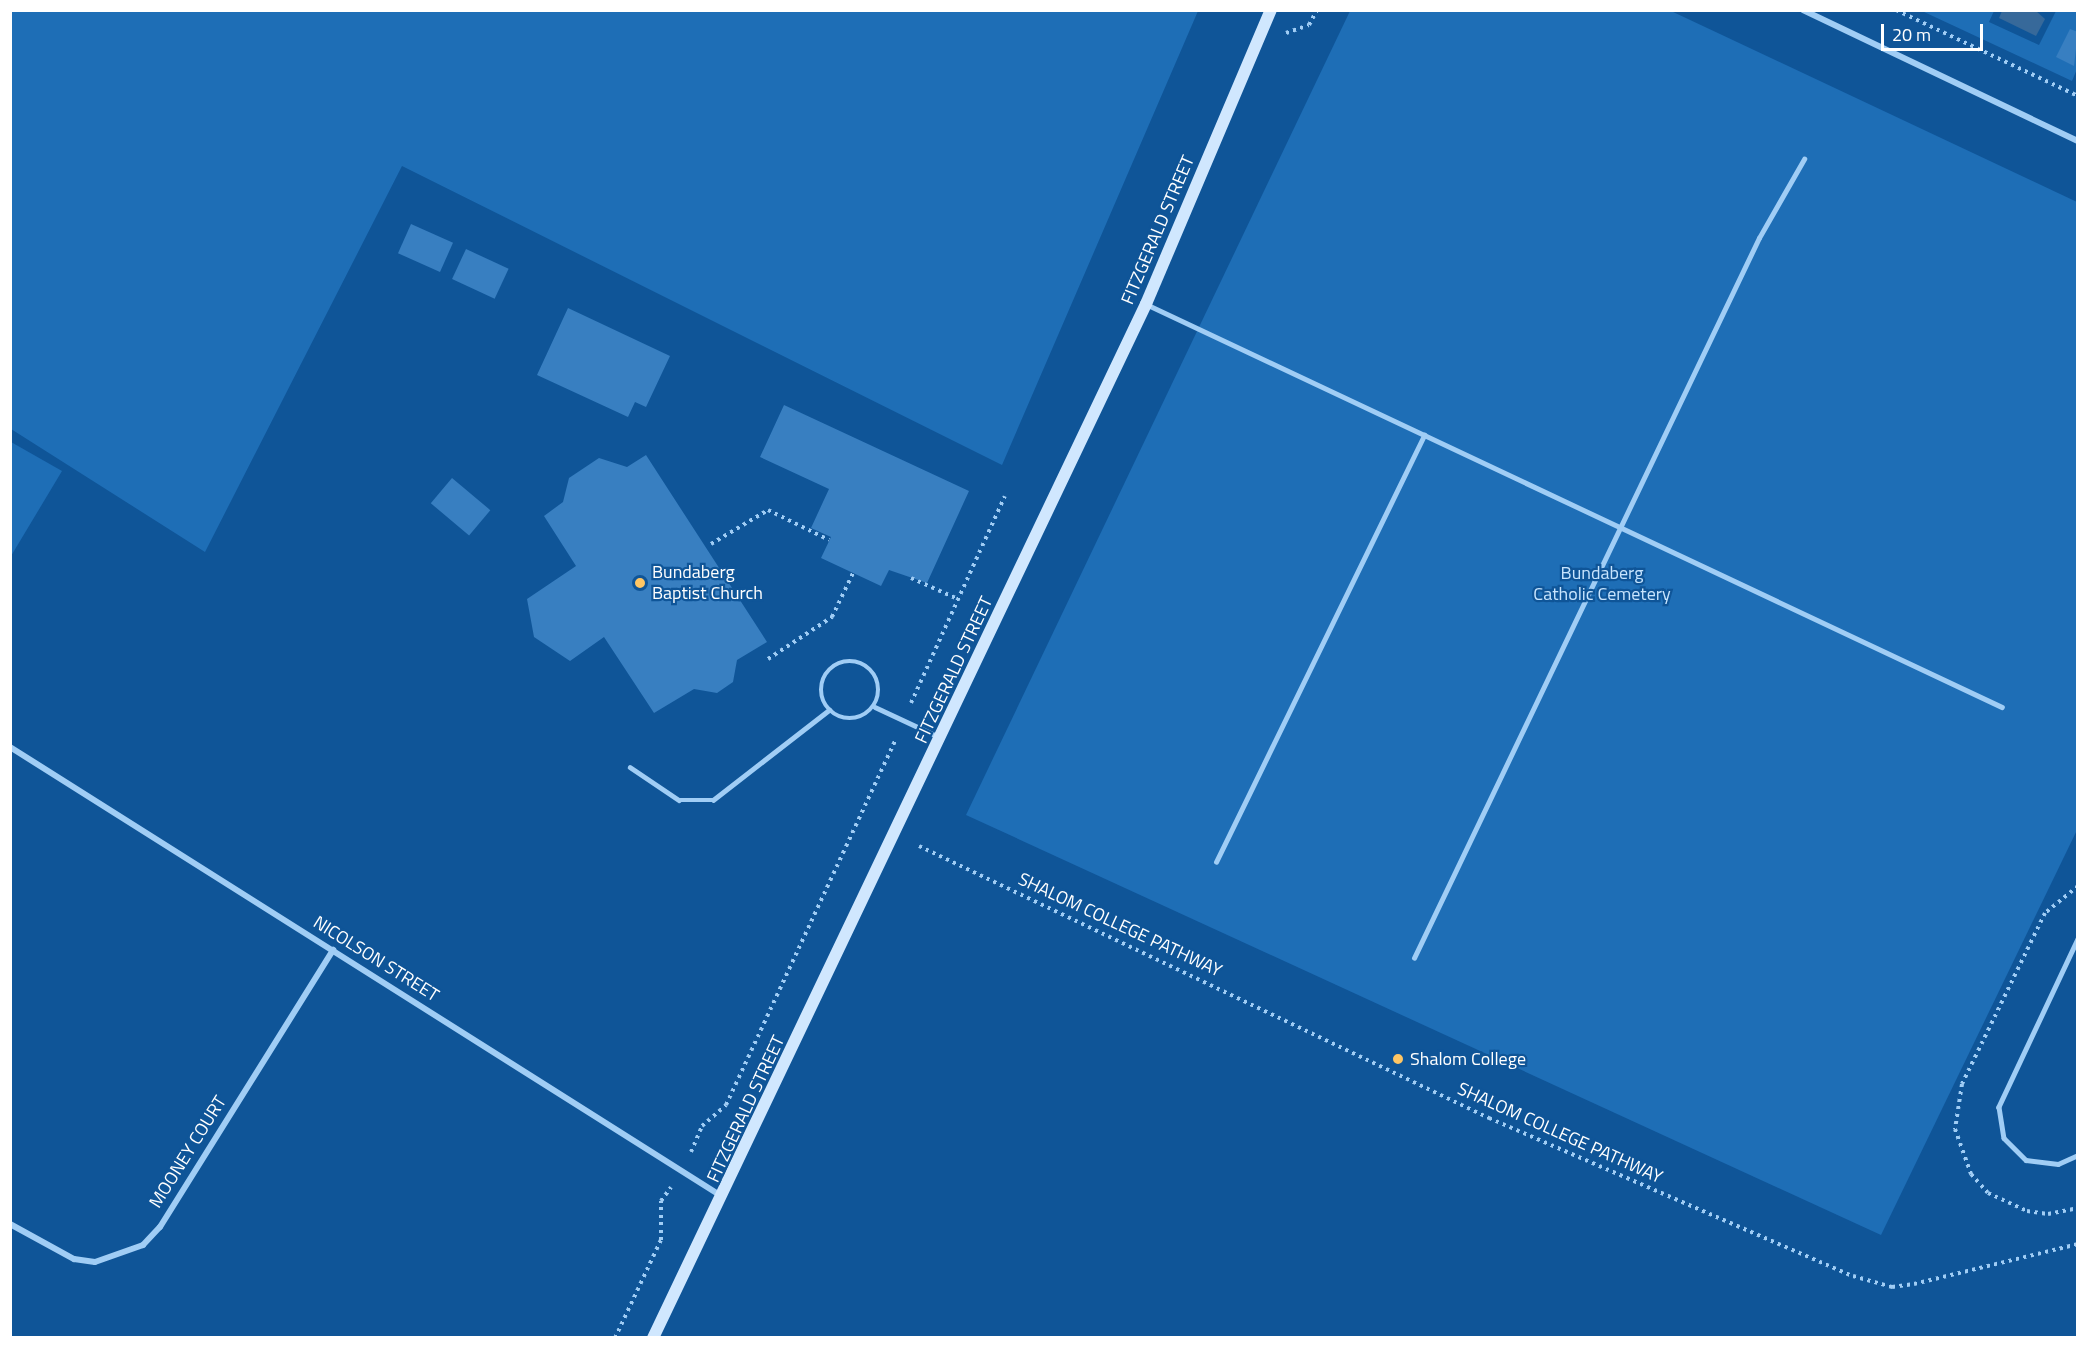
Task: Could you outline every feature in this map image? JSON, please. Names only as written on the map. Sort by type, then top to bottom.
[{"type":"street","name":"FITZGERALD STREET","points":[[653,1338],[724,1198],[1146,304],[1271,10]]},
{"type":"street","points":[[1803,10],[2078,141]]},
{"type":"street","name":"NICOLSON STREET","points":[[10,747],[724,1198]]},
{"type":"street","name":"MOONEY COURT","points":[[10,1224],[74,1259],[95,1262],[143,1245],[160,1227],[333,950]]},
{"type":"lane","points":[[1414,958],[1624,529],[1759,238],[1804,159]]},
{"type":"lane","points":[[1146,304],[2002,707]]},
{"type":"lane","points":[[1216,862],[1424,435]]},
{"type":"lane","points":[[844,662],[862,664],[876,678],[875,706],[853,720],[829,710],[821,685],[830,669],[844,662]]},
{"type":"lane","points":[[875,706],[942,738]]},
{"type":"lane","points":[[630,767],[679,800],[713,800],[829,710]]},
{"type":"lane","points":[[2078,939],[1999,1107],[2004,1138],[2026,1160],[2058,1164],[2078,1155]]},
{"type":"path","points":[[1309,25],[1317,10]]},
{"type":"path","points":[[1706,10],[1713,12],[1721,10]]},
{"type":"path","points":[[1896,10],[2078,96]]},
{"type":"path","points":[[615,1338],[661,1240],[661,1201],[681,1170],[702,1126],[726,1105],[1005,496]]},
{"type":"path","points":[[711,544],[768,510],[829,540]]},
{"type":"path","points":[[768,659],[832,617],[853,573]]},
{"type":"path","points":[[911,578],[958,599]]},
{"type":"path","name":"SHALOM COLLEGE PATHWAY","points":[[919,846],[1489,1118],[1853,1276],[1892,1287],[1914,1284],[2078,1244]]},
{"type":"green space","points":[[10,11],[1198,11],[1002,465],[402,166],[205,552],[11,429]]},
{"type":"green space","name":"Bundaberg Catholic Cemetery","points":[[1350,11],[1671,11],[2077,202],[2077,830],[1881,1235],[966,815]]},
{"type":"green space","points":[[1922,11],[1994,11],[1989,22],[2039,45],[2056,11],[2077,11],[2077,69],[2072,81]]},
{"type":"green space","points":[[11,442],[62,471],[11,556]]},
{"type":"shaded area","points":[[2002,11],[2036,11],[2045,19],[2036,36],[1999,18]]},
{"type":"building","points":[[2070,29],[2078,32],[2074,66],[2056,57]]},
{"type":"building","points":[[411,224],[453,243],[440,272],[398,253]]},
{"type":"building","points":[[466,249],[509,269],[495,299],[452,279]]},
{"type":"building","points":[[568,308],[670,356],[646,407],[635,402],[628,417],[537,375]]},
{"type":"building","points":[[784,405],[969,491],[927,583],[889,570],[881,586],[821,558],[831,537],[811,528],[829,489],[760,457]]},
{"type":"building","name":"Bundaberg Baptist Church","points":[[646,455],[767,642],[737,660],[733,682],[717,693],[694,689],[654,713],[604,637],[570,661],[534,637],[527,599],[576,566],[544,516],[563,502],[569,478],[599,458],[627,467]]},
{"type":"building","points":[[452,478],[490,510],[469,535],[431,503]]},
{"type":"place","name":"Bundaberg Baptist Church","points":[[640,583]]},
{"type":"place","name":"Shalom College","points":[[1398,1059]]}]
